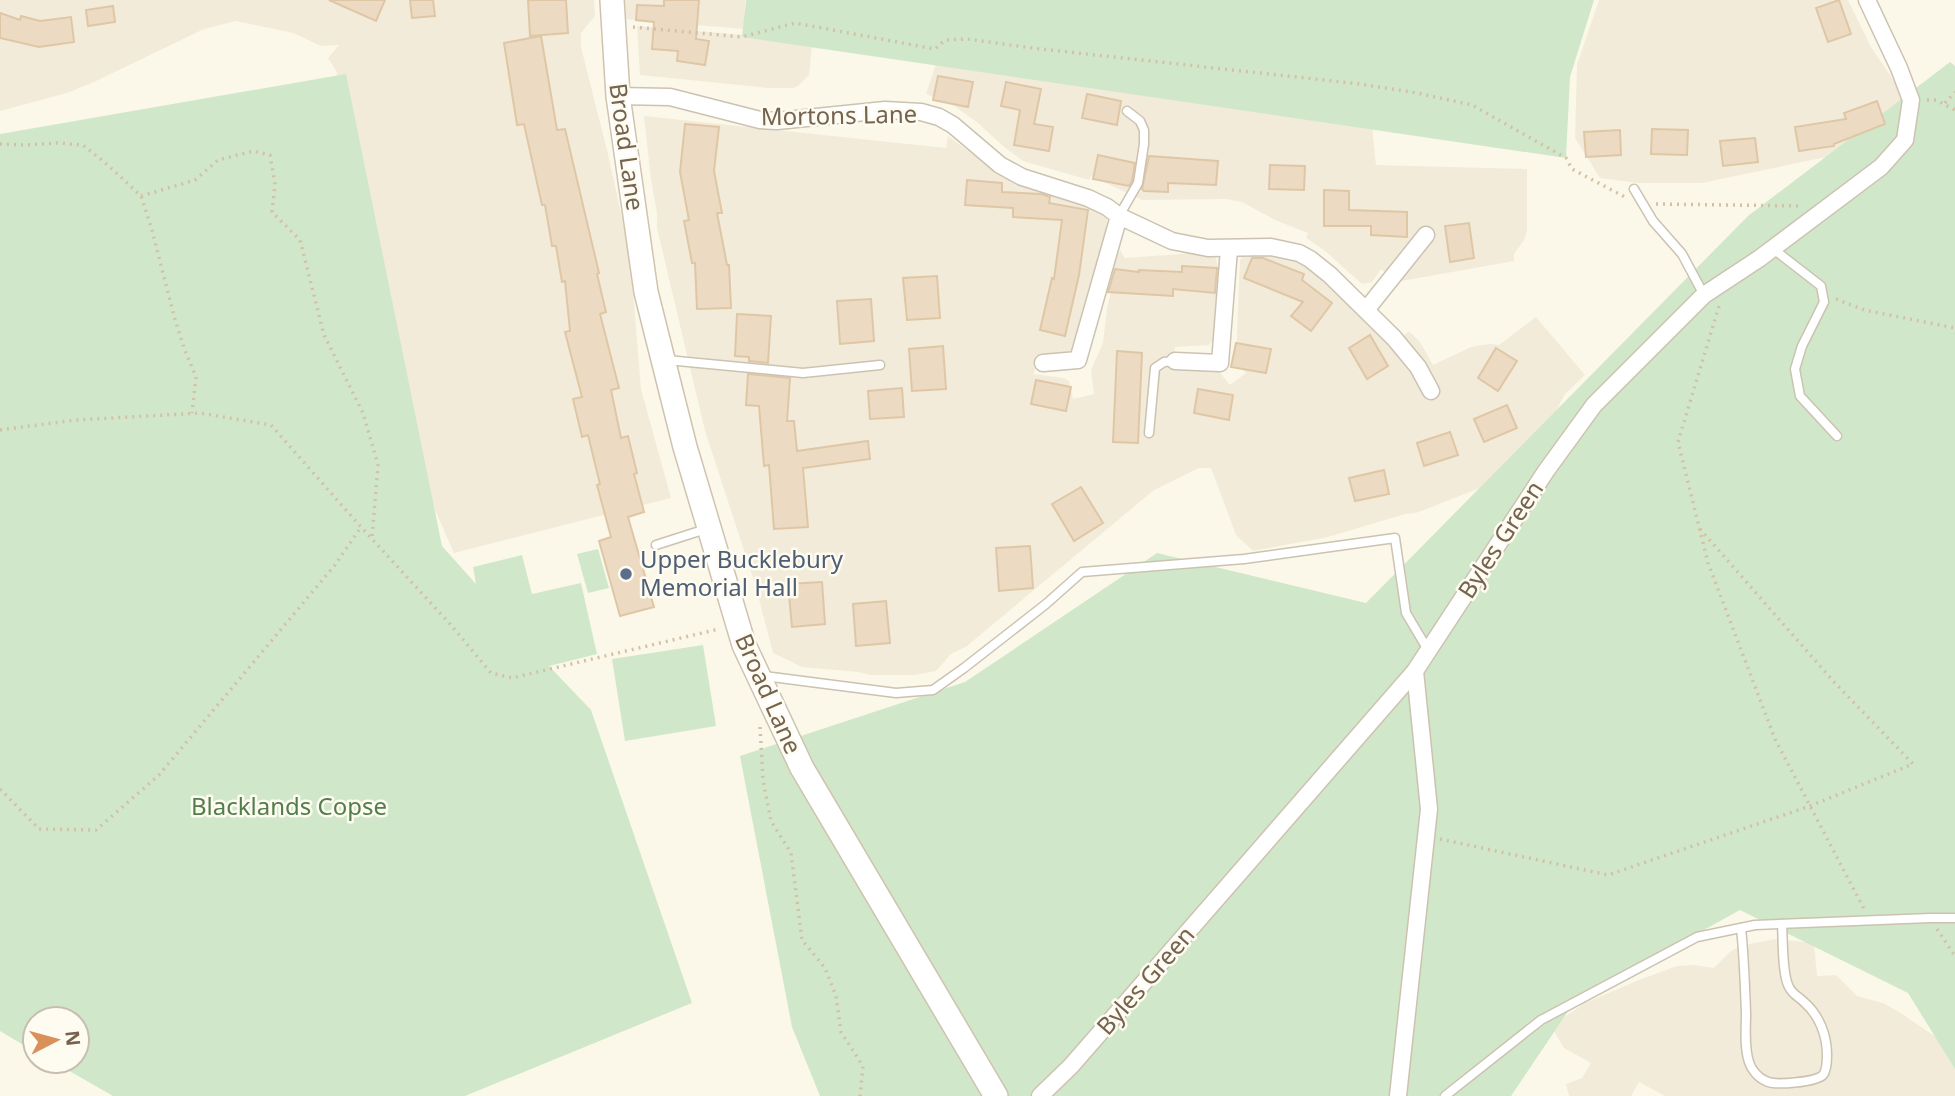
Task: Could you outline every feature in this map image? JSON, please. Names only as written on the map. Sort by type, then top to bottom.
[{"type":"street","name":"Broad Lane","points":[[611,0],[618,96],[646,292],[685,447],[744,645],[802,768],[996,1096]]},
{"type":"street","name":"Byles Green","points":[[1040,1096],[1081,1056],[1415,671],[1546,471],[1594,405],[1704,295],[1881,167],[1905,140],[1911,100],[1867,0]]},
{"type":"street","name":"Mortons Lane","points":[[618,96],[670,97],[760,120],[777,121],[885,110],[922,112],[939,117],[953,125],[1000,165],[1022,177],[1107,206],[1119,216],[1172,241],[1208,248],[1271,247],[1299,253],[1310,259],[1406,350],[1431,391]]},
{"type":"street","points":[[1043,363],[1077,359],[1119,216]]},
{"type":"street","points":[[1366,310],[1426,235]]},
{"type":"street","points":[[1175,361],[1220,363],[1229,249]]},
{"type":"street","points":[[1398,1096],[1429,809],[1415,671]]},
{"type":"lane","points":[[1119,216],[1138,183],[1144,144],[1144,130],[1140,121],[1127,111]]},
{"type":"lane","points":[[1634,190],[1653,221],[1682,254],[1704,295]]},
{"type":"lane","points":[[1772,248],[1821,286],[1824,302],[1802,346],[1795,369],[1800,396],[1837,436]]},
{"type":"lane","points":[[663,360],[803,373],[880,365]]},
{"type":"lane","points":[[1149,433],[1155,368],[1164,362],[1175,361]]},
{"type":"lane","points":[[656,545],[709,528]]},
{"type":"lane","points":[[760,682],[896,693],[933,690],[1046,604],[1082,572],[1244,559],[1395,538],[1406,613],[1429,650]]},
{"type":"lane","points":[[1444,1096],[1541,1020],[1698,937],[1755,925],[1955,918]]},
{"type":"lane","points":[[1741,928],[1745,967],[1746,1047],[1749,1062],[1756,1074],[1766,1082],[1776,1084],[1817,1079],[1824,1074],[1826,1068],[1827,1053],[1822,1026],[1808,1005],[1790,991],[1786,982],[1782,924]]},
{"type":"path","points":[[613,25],[742,37],[794,23],[935,49],[945,40],[967,39],[1360,84],[1472,105],[1566,158],[1572,169],[1643,204],[1828,207]]},
{"type":"path","points":[[1944,104],[1955,92]]},
{"type":"path","points":[[1911,100],[1936,100],[1955,110]]},
{"type":"path","points":[[0,144],[83,145],[141,196],[174,316],[196,377],[192,413]]},
{"type":"path","points":[[141,196],[195,180],[218,160],[253,150],[271,155],[275,184],[272,212],[300,240],[324,335],[363,413],[378,465],[372,539]]},
{"type":"path","points":[[1726,280],[1678,442],[1708,563],[1775,739],[1870,920]]},
{"type":"path","points":[[1821,286],[1834,298],[1864,310],[1955,328]]},
{"type":"path","points":[[0,430],[76,419],[192,413],[271,425],[491,673],[512,678],[738,625]]},
{"type":"path","points":[[0,789],[38,829],[96,830],[159,775],[327,575],[361,527]]},
{"type":"path","points":[[1426,836],[1608,874],[1810,806],[1913,764],[1834,682],[1700,529]]},
{"type":"path","points":[[760,682],[762,767],[771,821],[791,853],[802,940],[825,968],[836,996],[841,1032],[863,1066],[860,1096]]},
{"type":"path","points":[[1930,918],[1955,956]]},
{"type":"shaded area","points":[[0,0],[594,0],[595,16],[581,33],[581,47],[630,254],[641,389],[671,498],[454,553],[379,383],[334,96],[337,72],[328,58],[339,45],[321,46],[293,33],[236,21],[204,29],[67,93],[0,111]]},
{"type":"shaded area","points":[[625,0],[745,0],[744,29],[626,19]]},
{"type":"shaded area","points":[[1599,0],[1848,0],[1871,47],[1900,90],[1901,118],[1850,152],[1702,183],[1638,183],[1600,178],[1575,138],[1577,65]]},
{"type":"shaded area","points":[[637,26],[812,44],[809,75],[794,88],[768,88],[640,75]]},
{"type":"shaded area","points":[[939,55],[1369,99],[1376,165],[1527,169],[1527,230],[1524,240],[1514,254],[1514,261],[1396,282],[1381,269],[1372,282],[1362,284],[1324,250],[1306,238],[1308,233],[1275,220],[1242,202],[1226,199],[1142,200],[1091,176],[1089,180],[1023,161],[950,103],[926,94]]},
{"type":"shaded area","points":[[644,116],[946,148],[948,136],[1012,181],[1098,208],[1107,219],[1106,237],[1075,357],[1041,357],[1033,374],[1069,381],[1073,399],[1094,394],[1091,370],[1103,343],[1113,266],[1120,250],[1125,258],[1209,252],[1216,258],[1218,269],[1213,340],[1209,345],[1175,347],[1173,366],[1216,368],[1230,385],[1246,373],[1236,358],[1240,260],[1246,252],[1291,256],[1315,271],[1396,343],[1409,331],[1420,342],[1433,365],[1471,347],[1499,345],[1536,317],[1585,375],[1564,395],[1541,443],[1503,479],[1416,513],[1328,537],[1253,551],[1236,535],[1211,468],[1199,468],[1154,490],[967,646],[951,654],[936,671],[915,675],[870,675],[802,667],[773,653],[755,584],[705,431],[657,228]]},
{"type":"shaded area","points":[[1776,939],[1814,943],[1817,976],[1836,975],[1857,996],[1883,1003],[1955,1050],[1955,1096],[1665,1096],[1639,1082],[1631,1096],[1569,1096],[1566,1084],[1582,1078],[1591,1063],[1564,1048],[1551,1026],[1585,1003],[1639,980],[1677,966],[1714,968],[1732,950]]},
{"type":"green space","points":[[746,0],[1594,0],[1570,77],[1566,158],[742,37]]},
{"type":"green space","points":[[1950,62],[1955,66],[1955,1069],[1908,993],[1740,910],[1575,1001],[1511,1096],[820,1096],[792,1027],[740,756],[965,682],[1157,553],[1366,603],[1748,216]]},
{"type":"green space","name":"Blacklands Copse","points":[[346,74],[442,546],[476,584],[473,567],[522,555],[532,594],[581,583],[597,654],[549,666],[591,710],[692,1003],[465,1096],[113,1096],[76,1075],[91,1075],[91,1005],[21,1005],[21,1044],[0,1031],[0,134]]},
{"type":"green space","points":[[598,549],[609,588],[588,593],[577,554]]},
{"type":"green space","points":[[703,645],[716,726],[625,741],[612,659]]},
{"type":"building","points":[[329,0],[385,0],[376,21]]},
{"type":"building","points":[[410,0],[433,0],[435,16],[412,18]]},
{"type":"building","points":[[528,0],[566,0],[568,33],[530,36]]},
{"type":"building","points":[[664,0],[699,0],[696,39],[709,41],[705,65],[677,61],[678,51],[652,49],[654,22],[636,20],[637,5],[664,6]]},
{"type":"building","points":[[1839,0],[1851,34],[1828,42],[1816,8]]},
{"type":"building","points":[[113,6],[115,22],[88,26],[86,10]]},
{"type":"building","points":[[0,13],[20,20],[21,16],[40,21],[71,17],[74,42],[39,47],[0,38]]},
{"type":"building","points":[[541,36],[557,130],[565,129],[599,273],[597,274],[606,312],[600,314],[619,388],[611,390],[621,438],[628,436],[644,512],[628,517],[654,607],[620,616],[599,541],[611,537],[597,485],[600,484],[588,435],[582,437],[573,399],[582,397],[565,332],[570,331],[565,281],[562,282],[556,246],[552,246],[545,205],[542,205],[524,124],[517,125],[504,43]]},
{"type":"building","points":[[938,76],[973,82],[968,107],[933,100]]},
{"type":"building","points":[[1006,82],[1041,89],[1034,124],[1053,127],[1049,151],[1014,145],[1020,110],[1001,106]]},
{"type":"building","points":[[1087,94],[1121,101],[1117,125],[1082,118]]},
{"type":"building","points":[[1877,101],[1885,124],[1834,146],[1799,151],[1795,127],[1846,119],[1844,113]]},
{"type":"building","points":[[685,124],[719,127],[714,171],[722,213],[717,213],[729,265],[731,308],[697,309],[695,263],[692,263],[684,221],[689,220],[680,172]]},
{"type":"building","points":[[1652,129],[1688,130],[1687,155],[1651,154]]},
{"type":"building","points":[[1620,130],[1621,155],[1586,157],[1584,132]]},
{"type":"building","points":[[1755,138],[1758,162],[1723,166],[1720,141]]},
{"type":"building","points":[[1098,155],[1135,163],[1129,186],[1093,179]]},
{"type":"building","points":[[1149,156],[1218,161],[1216,185],[1168,183],[1168,192],[1144,191],[1142,189]]},
{"type":"building","points":[[1270,165],[1305,166],[1304,190],[1269,189]]},
{"type":"building","points":[[967,180],[1002,183],[1002,192],[1041,194],[1050,197],[1049,203],[1088,210],[1079,275],[1065,336],[1040,330],[1052,278],[1054,279],[1062,220],[1013,217],[1013,208],[965,205]]},
{"type":"building","points":[[1324,190],[1349,191],[1349,210],[1407,212],[1407,237],[1371,235],[1371,226],[1324,226]]},
{"type":"building","points":[[1469,223],[1474,258],[1450,262],[1445,226]]},
{"type":"building","points":[[1252,258],[1263,258],[1304,274],[1302,280],[1332,303],[1311,331],[1291,316],[1303,302],[1244,278]]},
{"type":"building","points":[[1182,266],[1217,268],[1215,293],[1173,289],[1173,296],[1108,292],[1115,269],[1182,272]]},
{"type":"building","points":[[937,276],[940,318],[907,320],[903,278]]},
{"type":"building","points":[[871,299],[874,341],[840,344],[837,301]]},
{"type":"building","points":[[737,314],[771,316],[768,363],[735,356]]},
{"type":"building","points":[[1370,335],[1388,366],[1367,379],[1349,348]]},
{"type":"building","points":[[1236,343],[1271,349],[1266,373],[1231,367]]},
{"type":"building","points":[[943,346],[946,389],[912,391],[909,349]]},
{"type":"building","points":[[1496,348],[1517,361],[1498,391],[1478,378]]},
{"type":"building","points":[[1117,351],[1142,353],[1138,443],[1113,442]]},
{"type":"building","points":[[748,374],[790,378],[787,421],[794,421],[797,451],[868,441],[870,459],[803,468],[808,527],[774,529],[769,465],[764,466],[759,406],[746,405]]},
{"type":"building","points":[[1036,380],[1071,387],[1066,411],[1031,404]]},
{"type":"building","points":[[902,388],[904,417],[870,419],[868,391]]},
{"type":"building","points":[[1198,389],[1233,395],[1229,420],[1194,413]]},
{"type":"building","points":[[1507,405],[1517,428],[1484,442],[1474,419]]},
{"type":"building","points":[[1450,432],[1458,455],[1424,466],[1417,443]]},
{"type":"building","points":[[1384,470],[1389,494],[1355,501],[1349,478]]},
{"type":"building","points":[[1081,487],[1103,523],[1074,541],[1052,504]]},
{"type":"building","points":[[1030,546],[1033,588],[999,591],[996,548]]},
{"type":"building","points":[[822,582],[825,624],[792,627],[788,584]]},
{"type":"building","points":[[886,601],[890,643],[856,646],[853,604]]},
{"type":"place","name":"Upper Bucklebury Memorial Hall","points":[[626,574]]}]
